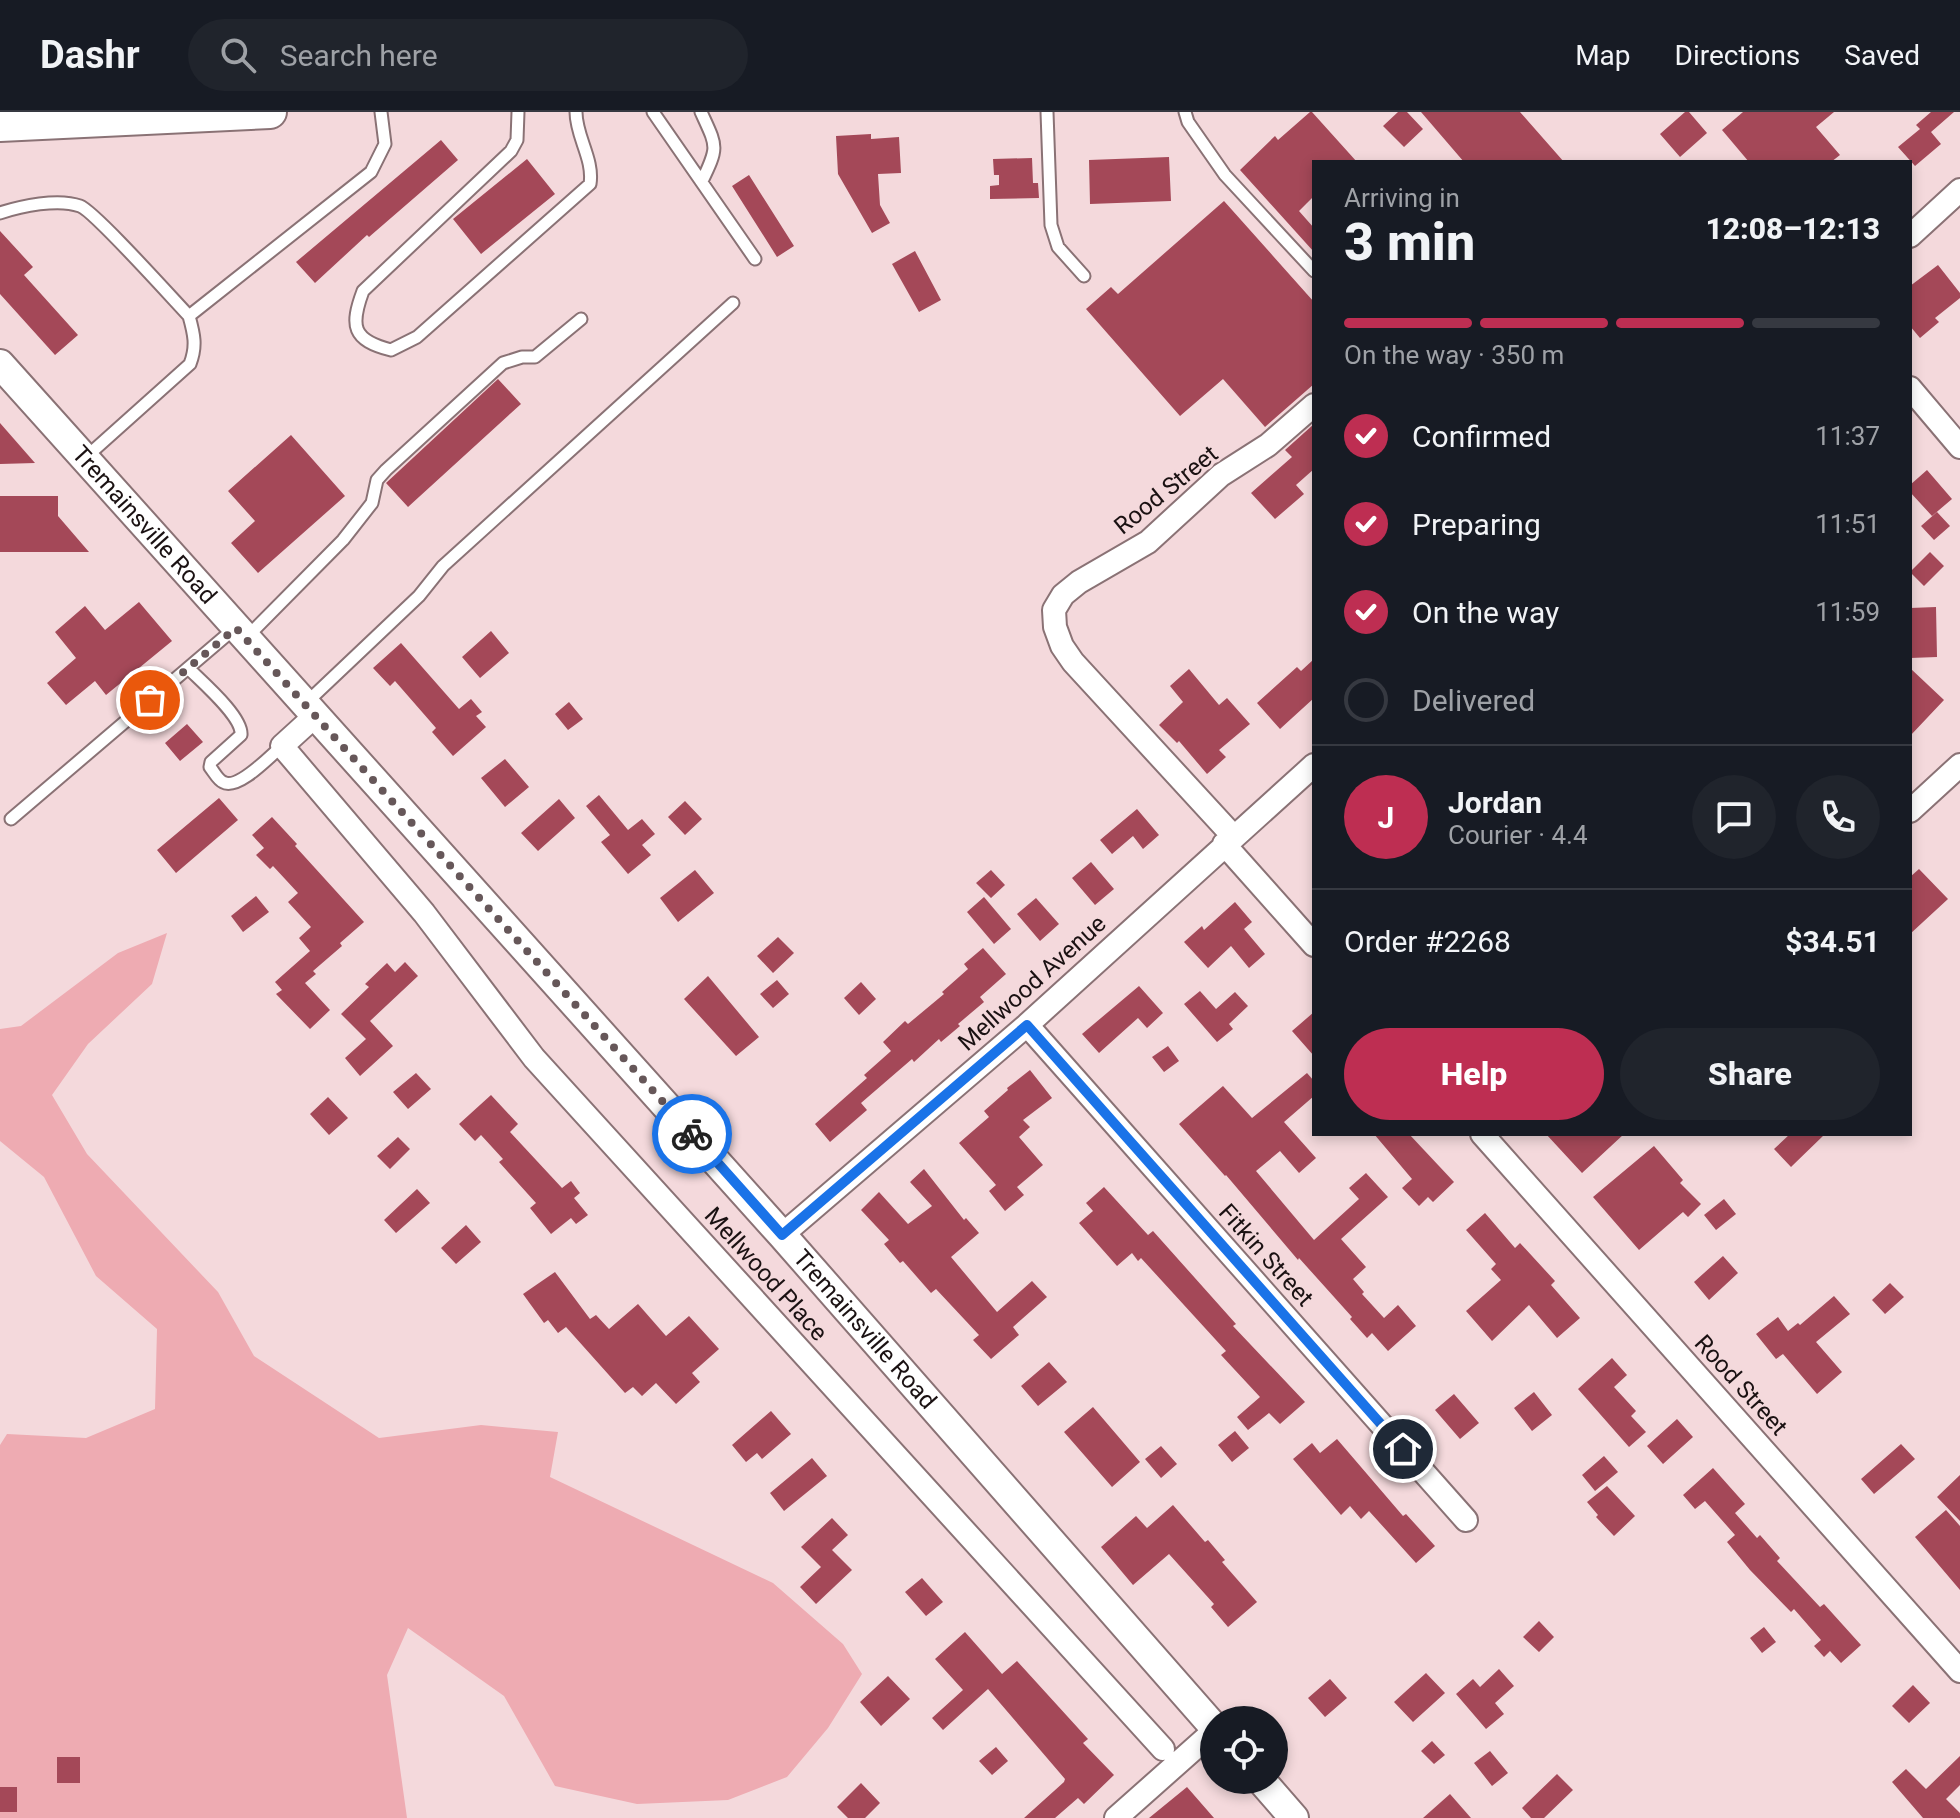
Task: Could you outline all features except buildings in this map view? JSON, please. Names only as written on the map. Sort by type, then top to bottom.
[{"type":"main road","points":[[18,120],[270,112]]},
{"type":"street","points":[[1912,234],[1960,190]]},
{"type":"street","name":"Tremainsville Road","points":[[8,378],[84,458],[782,1235],[1200,1713]]},
{"type":"street","points":[[1912,390],[1960,447]]},
{"type":"street","name":"Rood Street","points":[[1312,407],[1268,445],[1221,475],[1148,542],[1079,582],[1063,595],[1054,610],[1058,637],[1073,662],[1228,840],[1312,943]]},
{"type":"street","points":[[282,746],[310,710]]},
{"type":"street","name":"Mellwood Place","points":[[282,746],[424,913],[534,1058],[1163,1749]]},
{"type":"street","points":[[1912,809],[1960,765]]},
{"type":"street","name":"Mellwood Avenue","points":[[782,1235],[1027,1025],[1312,767]]},
{"type":"street","name":"Fitkin Street","points":[[1027,1025],[1466,1520]]},
{"type":"street","name":"Rood Street","points":[[1484,1136],[1960,1671]]},
{"type":"street","points":[[1116,1818],[1200,1742]]},
{"type":"street","points":[[1273,1794],[1294,1818]]},
{"type":"lane","points":[[189,316],[371,172],[385,144],[381,112]]},
{"type":"lane","points":[[518,112],[517,140],[511,151],[363,291],[354,316],[358,332],[371,345],[391,350],[417,337],[590,184],[592,172],[576,129],[576,112]]},
{"type":"lane","points":[[653,112],[755,259]]},
{"type":"lane","points":[[701,112],[715,143],[715,153],[702,181]]},
{"type":"lane","points":[[1047,112],[1051,225],[1058,247],[1084,276]]},
{"type":"lane","points":[[1185,112],[1188,122],[1225,175],[1312,269]]},
{"type":"lane","points":[[0,213],[57,204],[84,207],[189,316],[195,336],[195,353],[190,364],[84,458]]},
{"type":"lane","points":[[310,710],[419,596],[443,566],[733,303]]},
{"type":"lane","points":[[11,819],[188,668],[241,633],[343,540],[372,503],[377,480],[386,470],[503,363],[535,357],[581,319]]},
{"type":"lane","points":[[188,668],[242,728],[241,735],[211,762],[210,767],[222,782],[230,784],[244,778],[282,746]]},
{"type":"shaded area","points":[[167,933],[152,984],[88,1044],[52,1095],[87,1154],[218,1292],[254,1356],[379,1438],[481,1425],[558,1432],[550,1477],[773,1583],[843,1644],[862,1674],[828,1728],[787,1777],[728,1800],[637,1804],[555,1786],[504,1696],[408,1628],[387,1675],[407,1818],[0,1818],[0,1445],[7,1434],[86,1438],[155,1409],[157,1329],[96,1276],[44,1177],[0,1141],[0,1029],[21,1026],[118,953]]},
{"type":"way so far","points":[[150,700],[236,628],[692,1134]]},
{"type":"route","points":[[692,1134],[782,1235],[1027,1025],[1403,1449]]}]
